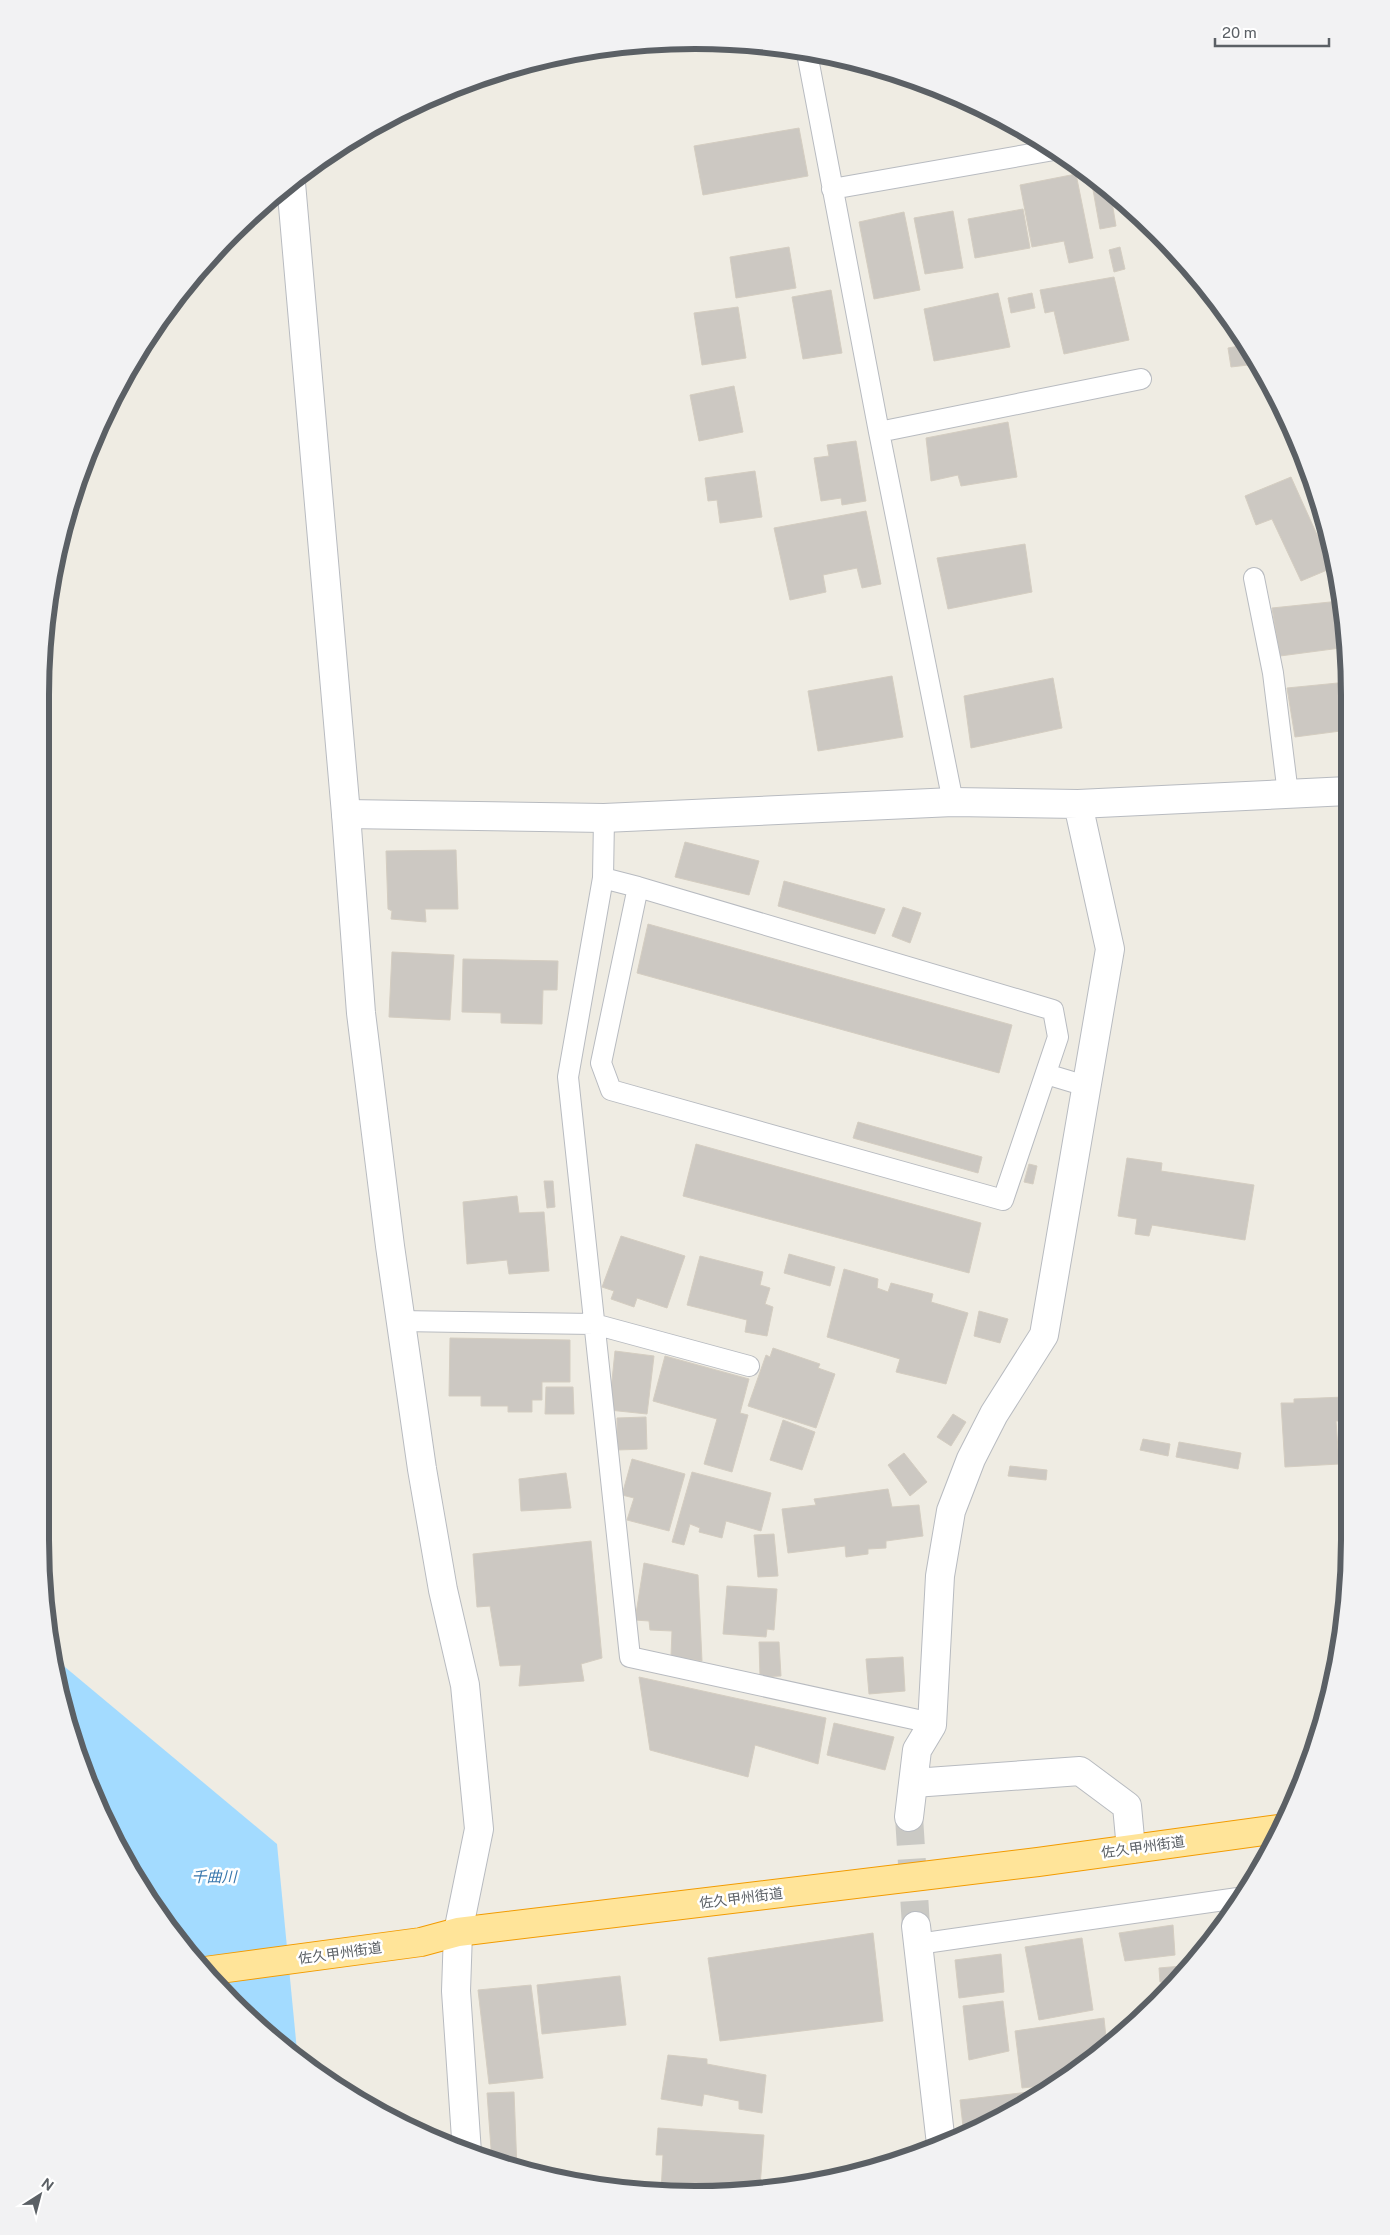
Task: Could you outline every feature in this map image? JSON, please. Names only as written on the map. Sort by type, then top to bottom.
[{"type":"highway","name":"佐久甲州街道","points":[[213,1970],[421,1942],[458,1932],[1273,1830]]},
{"type":"street","points":[[292,190],[346,814],[361,1013],[400,1321],[442,1590],[465,1684],[479,1829],[458,1932],[456,1992],[466,2144]]},
{"type":"street","points":[[346,814],[604,818],[953,802],[1078,804],[1341,790]]},
{"type":"street","points":[[909,1818],[917,1750],[932,1725],[940,1576],[951,1511],[971,1460],[994,1414],[1044,1335],[1110,949],[1078,804]]},
{"type":"street","points":[[914,1783],[1080,1772],[1127,1806],[1131,1849]]},
{"type":"street","points":[[917,1935],[939,2138]]},
{"type":"lane","points":[[808,59],[879,432],[953,802]]},
{"type":"lane","points":[[832,189],[1044,152]]},
{"type":"lane","points":[[879,432],[1141,379]]},
{"type":"lane","points":[[1254,578],[1273,672],[1288,794]]},
{"type":"lane","points":[[604,818],[603,878],[568,1077],[630,1657],[918,1720],[932,1725]]},
{"type":"lane","points":[[603,878],[638,887],[1053,1010],[1058,1037],[1003,1200],[611,1090],[601,1063],[638,887]]},
{"type":"lane","points":[[1046,1074],[1086,1086]]},
{"type":"lane","points":[[400,1321],[594,1324],[749,1366]]},
{"type":"lane","points":[[917,1935],[1232,1899]]},
{"type":"water","name":"千曲川","points":[[61,1663],[277,1844],[297,2049],[238,1997],[209,1966],[182,1933],[135,1863],[115,1826],[83,1748]]},
{"type":"building","points":[[799,128],[808,176],[703,195],[694,146]]},
{"type":"building","points":[[1076,174],[1093,258],[1069,263],[1064,241],[1032,247],[1020,185]]},
{"type":"building","points":[[1092,185],[1112,202],[1116,226],[1100,229]]},
{"type":"building","points":[[1023,209],[1030,248],[975,258],[968,219]]},
{"type":"building","points":[[953,211],[963,268],[925,274],[914,218]]},
{"type":"building","points":[[904,212],[920,290],[874,299],[859,222]]},
{"type":"building","points":[[789,247],[796,288],[736,298],[730,257]]},
{"type":"building","points":[[1120,247],[1125,269],[1114,272],[1109,250]]},
{"type":"building","points":[[1114,277],[1129,340],[1064,354],[1054,311],[1045,313],[1040,290]]},
{"type":"building","points":[[831,290],[842,353],[803,359],[792,297]]},
{"type":"building","points":[[998,293],[1010,347],[934,361],[924,309]]},
{"type":"building","points":[[1032,293],[1035,308],[1011,313],[1008,298]]},
{"type":"building","points":[[738,307],[746,358],[702,365],[694,313]]},
{"type":"building","points":[[1238,346],[1247,360],[1248,365],[1231,367],[1228,348]]},
{"type":"building","points":[[734,386],[743,432],[699,441],[690,395]]},
{"type":"building","points":[[1008,422],[1017,477],[961,486],[958,475],[931,481],[926,438]]},
{"type":"building","points":[[856,441],[866,501],[842,505],[841,498],[821,501],[814,458],[829,456],[827,445]]},
{"type":"building","points":[[755,471],[762,517],[720,523],[717,500],[708,501],[705,478]]},
{"type":"building","points":[[1291,477],[1325,552],[1329,569],[1301,581],[1272,519],[1256,525],[1245,496]]},
{"type":"building","points":[[866,511],[881,584],[862,588],[857,568],[823,575],[826,592],[790,600],[774,528]]},
{"type":"building","points":[[1025,544],[1032,592],[948,609],[937,558]]},
{"type":"building","points":[[1334,602],[1340,648],[1280,656],[1272,608]]},
{"type":"building","points":[[892,676],[903,737],[818,751],[808,691]]},
{"type":"building","points":[[1053,678],[1062,728],[971,748],[964,696]]},
{"type":"building","points":[[1341,683],[1341,731],[1295,737],[1287,688]]},
{"type":"building","points":[[685,842],[759,861],[749,895],[675,877]]},
{"type":"building","points":[[456,850],[458,909],[425,909],[426,922],[391,919],[392,911],[388,909],[386,851]]},
{"type":"building","points":[[784,881],[885,909],[875,934],[778,906]]},
{"type":"building","points":[[903,907],[921,913],[910,943],[892,936]]},
{"type":"building","points":[[648,924],[1012,1025],[999,1073],[637,973]]},
{"type":"building","points":[[392,952],[454,955],[450,1020],[389,1017]]},
{"type":"building","points":[[463,959],[558,961],[557,990],[543,990],[542,1024],[501,1023],[501,1013],[462,1012]]},
{"type":"building","points":[[858,1122],[982,1157],[978,1173],[853,1138]]},
{"type":"building","points":[[696,1144],[981,1223],[969,1273],[683,1196]]},
{"type":"building","points":[[1127,1158],[1162,1163],[1161,1171],[1254,1185],[1245,1240],[1152,1225],[1149,1236],[1135,1234],[1137,1219],[1118,1216]]},
{"type":"building","points":[[1029,1164],[1037,1166],[1033,1184],[1024,1182]]},
{"type":"building","points":[[544,1181],[553,1181],[555,1207],[547,1208]]},
{"type":"building","points":[[517,1196],[519,1213],[544,1212],[549,1271],[509,1274],[507,1260],[467,1264],[463,1202]]},
{"type":"building","points":[[621,1236],[685,1256],[667,1308],[637,1298],[634,1307],[611,1299],[614,1291],[602,1287]]},
{"type":"building","points":[[789,1254],[835,1267],[830,1286],[784,1273]]},
{"type":"building","points":[[700,1256],[763,1272],[760,1285],[770,1288],[765,1304],[773,1307],[767,1336],[745,1332],[747,1320],[687,1305]]},
{"type":"building","points":[[844,1269],[878,1279],[877,1288],[888,1292],[891,1283],[933,1294],[931,1302],[968,1313],[946,1384],[896,1372],[900,1359],[827,1337]]},
{"type":"building","points":[[979,1311],[1008,1319],[1000,1343],[974,1336]]},
{"type":"building","points":[[450,1338],[570,1340],[570,1382],[542,1382],[542,1400],[532,1400],[532,1412],[508,1412],[508,1406],[481,1406],[481,1396],[449,1396]]},
{"type":"building","points":[[773,1348],[820,1364],[818,1368],[835,1374],[816,1428],[748,1406],[766,1355],[770,1357]]},
{"type":"building","points":[[615,1351],[654,1356],[647,1414],[609,1410]]},
{"type":"building","points":[[665,1356],[749,1379],[740,1413],[748,1415],[732,1472],[704,1464],[717,1419],[653,1401]]},
{"type":"building","points":[[546,1387],[573,1387],[574,1414],[545,1414]]},
{"type":"building","points":[[1341,1397],[1341,1421],[1336,1421],[1339,1464],[1285,1467],[1281,1403],[1294,1403],[1294,1399]]},
{"type":"building","points":[[953,1414],[966,1422],[951,1446],[937,1437]]},
{"type":"building","points":[[646,1417],[647,1449],[617,1450],[617,1418]]},
{"type":"building","points":[[783,1420],[815,1432],[802,1470],[770,1460]]},
{"type":"building","points":[[1143,1439],[1170,1444],[1168,1456],[1140,1450]]},
{"type":"building","points":[[1179,1442],[1241,1453],[1238,1469],[1176,1457]]},
{"type":"building","points":[[904,1453],[927,1482],[910,1496],[888,1465]]},
{"type":"building","points":[[632,1459],[685,1474],[669,1531],[627,1520],[634,1498],[622,1495]]},
{"type":"building","points":[[1010,1466],[1047,1470],[1046,1480],[1008,1476]]},
{"type":"building","points":[[692,1472],[771,1493],[761,1531],[726,1521],[722,1538],[699,1532],[700,1528],[690,1524],[684,1545],[672,1542]]},
{"type":"building","points":[[566,1473],[571,1508],[521,1511],[519,1479]]},
{"type":"building","points":[[888,1489],[892,1507],[919,1505],[923,1536],[886,1541],[886,1548],[868,1549],[868,1554],[846,1557],[845,1546],[788,1553],[782,1509],[816,1505],[814,1499]]},
{"type":"building","points":[[774,1534],[778,1576],[758,1577],[754,1535]]},
{"type":"building","points":[[591,1541],[602,1658],[581,1664],[584,1681],[519,1686],[521,1665],[500,1666],[490,1606],[477,1607],[473,1554]]},
{"type":"building","points":[[644,1563],[698,1575],[702,1661],[671,1656],[672,1631],[650,1630],[649,1621],[635,1620]]},
{"type":"building","points":[[727,1586],[777,1589],[774,1630],[767,1629],[766,1637],[723,1634]]},
{"type":"building","points":[[759,1642],[779,1642],[781,1676],[760,1677]]},
{"type":"building","points":[[903,1657],[905,1691],[869,1694],[866,1659]]},
{"type":"building","points":[[639,1677],[826,1718],[818,1764],[755,1745],[748,1777],[650,1750]]},
{"type":"building","points":[[834,1723],[894,1737],[885,1770],[827,1755]]},
{"type":"building","points":[[1173,1925],[1175,1955],[1125,1961],[1119,1933]]},
{"type":"building","points":[[873,1933],[883,2021],[720,2041],[708,1958]]},
{"type":"building","points":[[1082,1938],[1093,2010],[1039,2020],[1025,1947]]},
{"type":"building","points":[[1001,1954],[1004,1992],[959,1998],[955,1960]]},
{"type":"building","points":[[1181,1966],[1166,1982],[1160,1982],[1159,1968]]},
{"type":"building","points":[[620,1976],[626,2025],[542,2034],[537,1985]]},
{"type":"building","points":[[531,1985],[543,2078],[489,2084],[478,1990]]},
{"type":"building","points":[[1003,2001],[1009,2051],[969,2060],[963,2006]]},
{"type":"building","points":[[1104,2018],[1106,2038],[1040,2086],[1022,2088],[1015,2031]]},
{"type":"building","points":[[668,2055],[707,2059],[707,2064],[766,2075],[762,2113],[739,2109],[739,2101],[704,2094],[702,2106],[661,2099]]},
{"type":"building","points":[[514,2092],[517,2161],[491,2153],[487,2093]]},
{"type":"building","points":[[1029,2092],[1029,2093],[963,2128],[960,2100]]},
{"type":"building","points":[[658,2128],[764,2135],[760,2183],[737,2185],[661,2185],[663,2155],[656,2155]]},
{"type":"tunnel","points":[[909,1817],[916,1926]]}]
